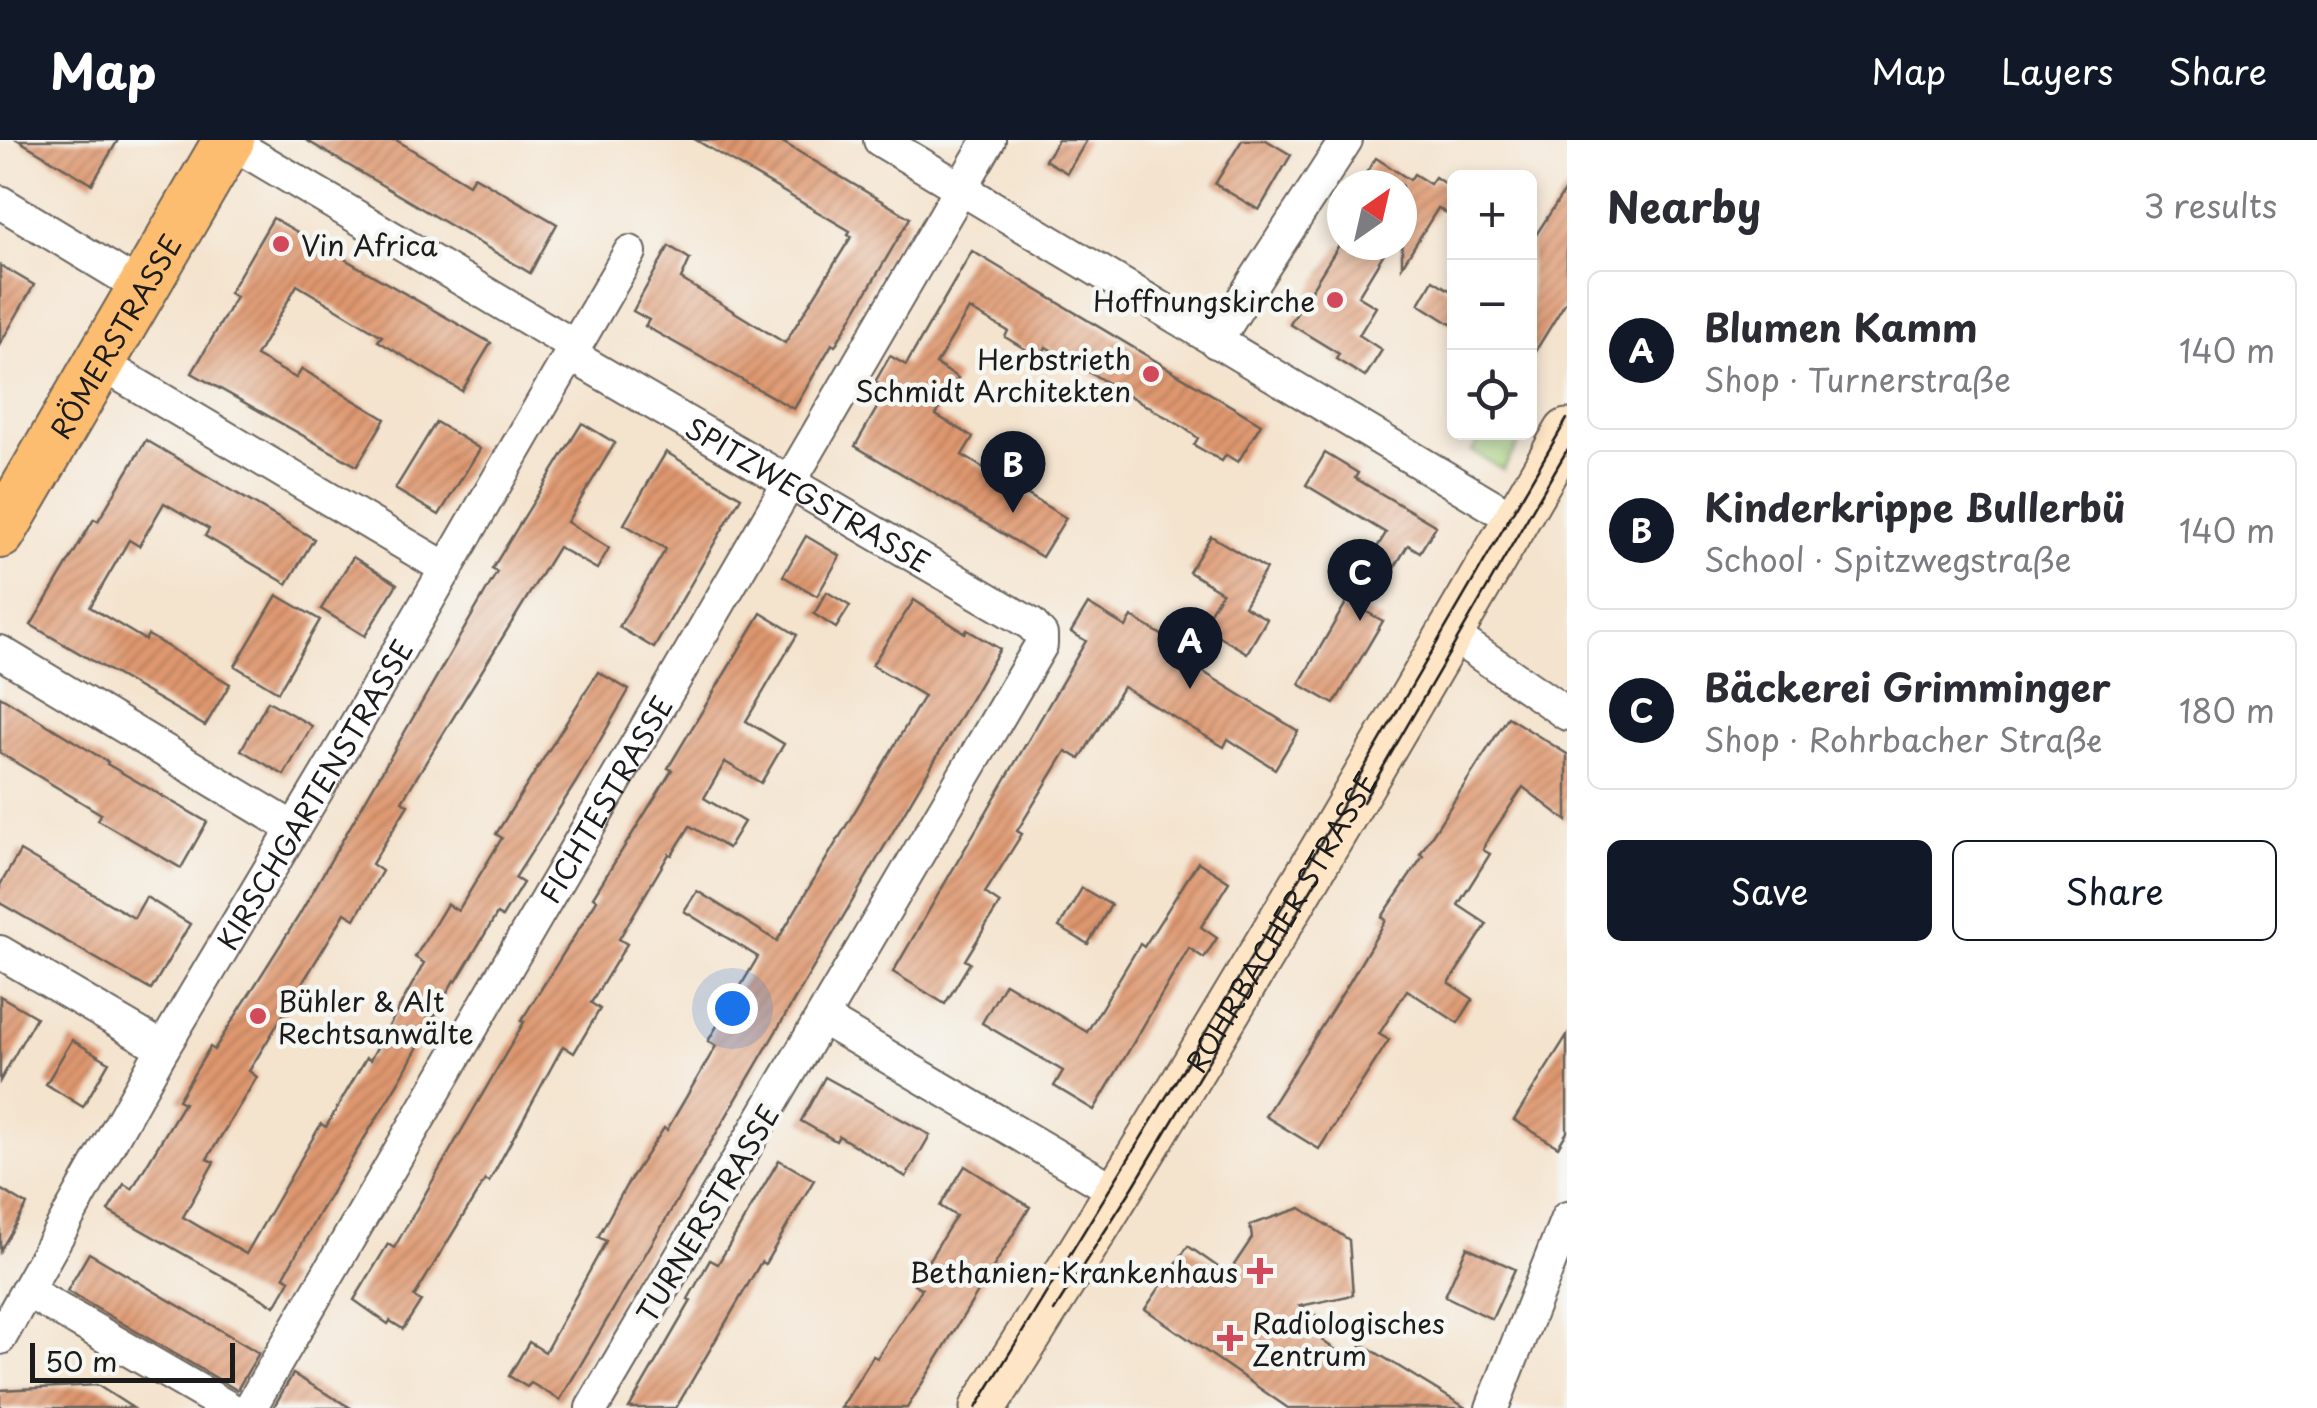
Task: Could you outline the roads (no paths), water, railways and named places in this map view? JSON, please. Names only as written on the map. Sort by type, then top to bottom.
[{"type":"main road","name":"RÖMERSTRASSE","points":[[0,532],[229,140]]},
{"type":"main road","name":"ROHRBACHER STRASSE","points":[[983,1408],[1119,1193],[1313,872],[1567,432]]},
{"type":"street","name":"SPITZWEGSTRASSE","points":[[229,140],[790,485],[1031,624],[1041,635]]},
{"type":"street","points":[[880,140],[1516,520]]},
{"type":"street","name":"FICHTESTRASSE","points":[[250,1408],[989,140]]},
{"type":"street","points":[[1216,342],[1276,243],[1293,224],[1346,140]]},
{"type":"street","points":[[0,202],[142,288]]},
{"type":"street","name":"KIRSCHGARTENSTRASSE","points":[[10,1311],[630,252]]},
{"type":"street","points":[[100,363],[447,569]]},
{"type":"street","points":[[1451,634],[1567,714]]},
{"type":"street","name":"TURNERSTRASSE","points":[[592,1408],[1041,644],[1041,635]]},
{"type":"street","points":[[0,652],[293,828]]},
{"type":"street","points":[[0,952],[163,1048]]},
{"type":"street","points":[[822,1018],[1119,1193]]},
{"type":"street","points":[[1492,1408],[1567,1218]]},
{"type":"street","points":[[10,1311],[229,1408]]},
{"type":"tram line","points":[[976,1408],[1306,868],[1567,419]]},
{"type":"tram line","points":[[1363,802],[1567,450]]},
{"type":"tram line","points":[[1054,1311],[1319,876]]},
{"type":"place","name":"Vin Africa","points":[[281,244]]},
{"type":"place","name":"Hoffnungskirche","points":[[1335,300]]},
{"type":"place","name":"Herbstrieth Schmidt Architekten","points":[[1151,374]]},
{"type":"place","name":"Kinderkrippe Bullerbü","points":[[1013,513]]},
{"type":"place","name":"Bäckerei Grimminger","points":[[1360,621]]},
{"type":"place","name":"Blumen Kamm","points":[[1190,689]]},
{"type":"place","name":"Bühler & Alt Rechtsanwälte","points":[[258,1016]]},
{"type":"place","name":"Bethanien-Krankenhaus","points":[[1260,1271]]},
{"type":"place","name":"Radiologisches Zentrum","points":[[1230,1338]]}]
